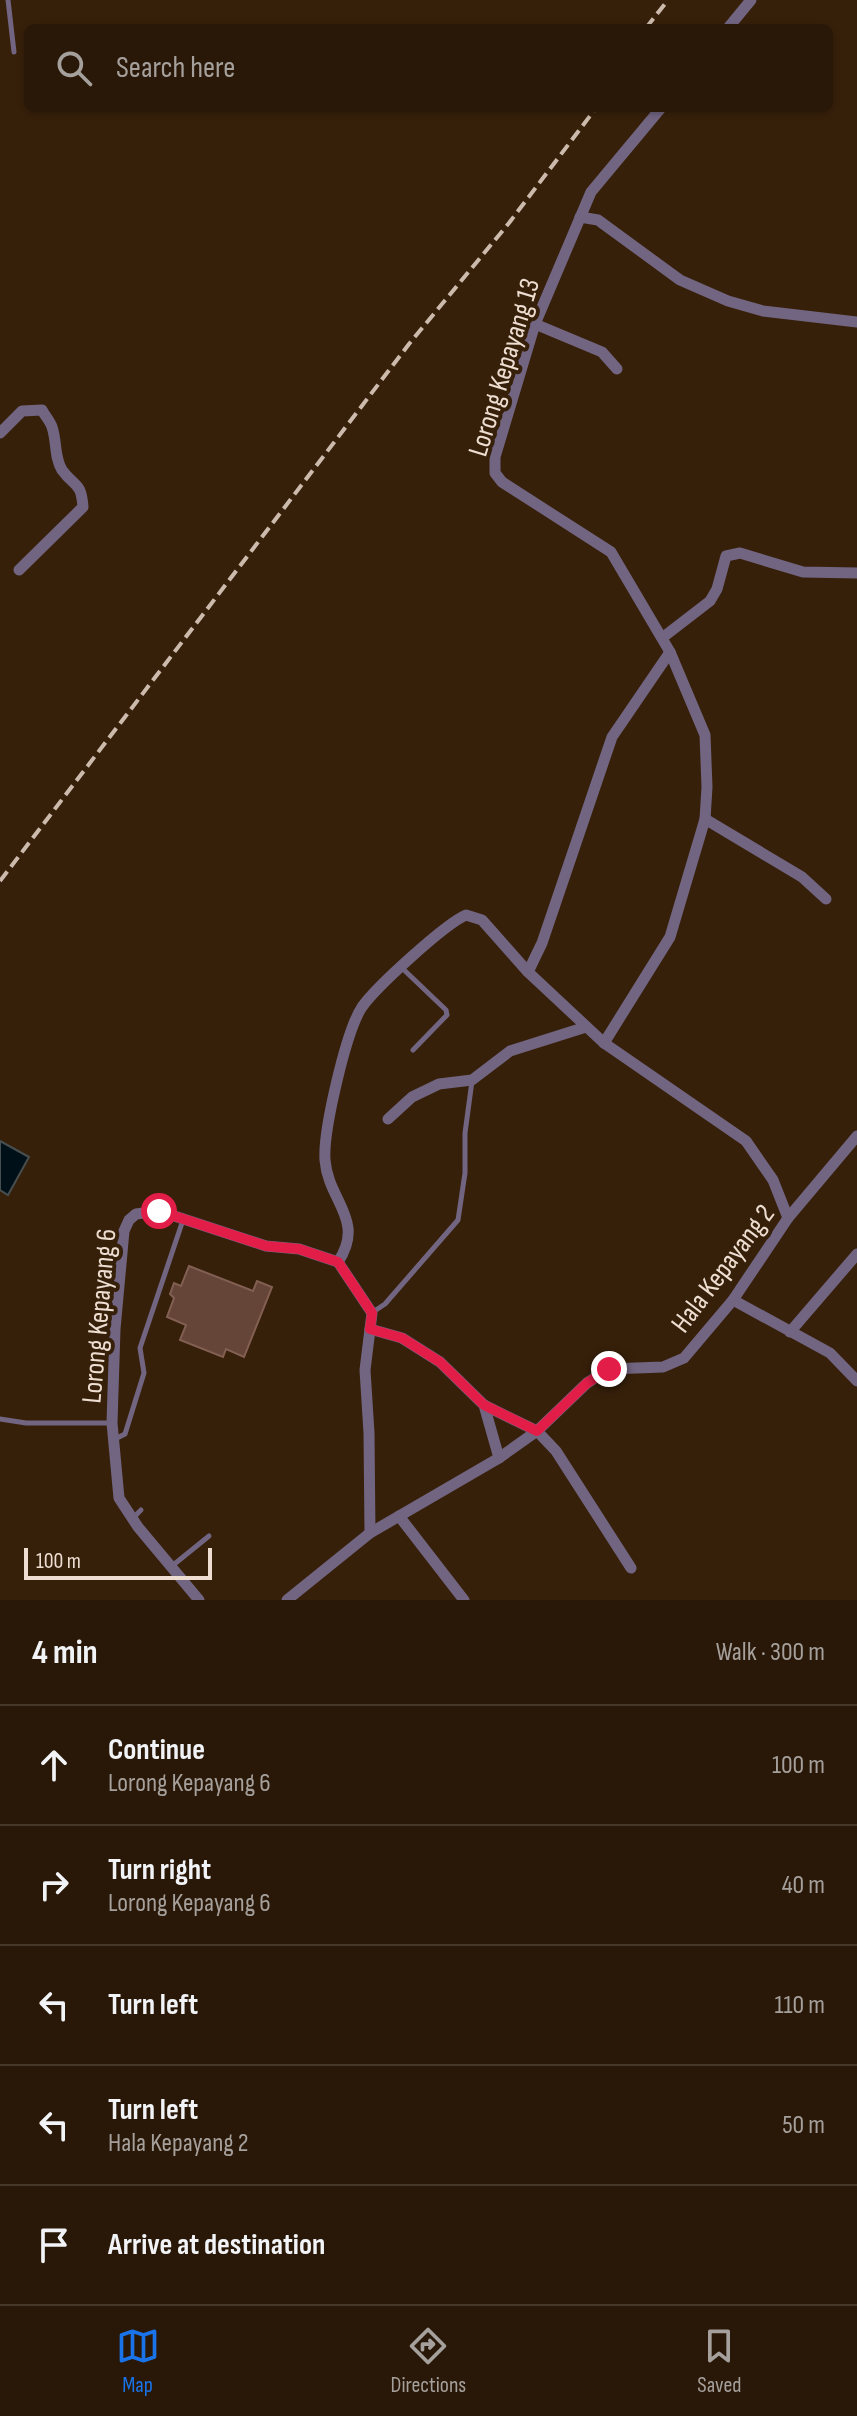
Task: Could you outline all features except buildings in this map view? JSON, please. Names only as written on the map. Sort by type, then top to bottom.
[{"type":"street","points":[[731,24],[751,0]]},
{"type":"street","name":"Lorong Kepayang 13","points":[[604,1043],[670,937],[705,819],[705,735],[670,652],[611,552],[502,482],[495,473],[495,457],[535,324],[591,192],[658,112]]},
{"type":"street","points":[[580,217],[598,220],[680,280],[728,301],[763,311],[857,322]]},
{"type":"street","points":[[535,324],[602,352],[617,369]]},
{"type":"street","points":[[0,433],[22,411],[42,410],[52,428],[57,458],[63,471],[82,492],[83,507],[19,570]]},
{"type":"street","points":[[662,638],[710,601],[717,589],[726,556],[740,553],[803,572],[857,573]]},
{"type":"street","points":[[528,972],[542,943],[612,737],[670,652]]},
{"type":"street","points":[[705,819],[802,877],[826,899]]},
{"type":"street","points":[[370,1533],[365,1370],[372,1313],[338,1262],[346,1250],[350,1235],[344,1211],[327,1180],[325,1157],[332,1101],[352,1028],[362,1007],[455,920],[466,915],[482,920],[528,972],[604,1043],[746,1141],[773,1180],[788,1218]]},
{"type":"street","points":[[388,1119],[412,1097],[439,1084],[472,1080],[510,1051],[586,1027]]},
{"type":"street","name":"Hala Kepayang 2","points":[[287,1600],[370,1533],[499,1458],[537,1431],[587,1383],[609,1369],[663,1367],[684,1358],[733,1300],[788,1218],[857,1136]]},
{"type":"street","name":"Lorong Kepayang 6","points":[[199,1600],[171,1567],[137,1514],[119,1498],[112,1423],[115,1329],[124,1231],[136,1214],[159,1211],[266,1246],[299,1249],[338,1262]]},
{"type":"street","points":[[790,1332],[857,1254]]},
{"type":"street","points":[[733,1300],[830,1353],[857,1381]]},
{"type":"street","points":[[370,1329],[402,1338],[440,1362],[484,1405],[537,1431],[556,1451],[631,1568]]},
{"type":"street","points":[[484,1405],[499,1458]]},
{"type":"street","points":[[399,1516],[464,1600]]},
{"type":"lane","points":[[8,0],[14,52]]},
{"type":"lane","points":[[401,968],[446,1010],[447,1015],[413,1050]]},
{"type":"lane","points":[[372,1313],[385,1304],[458,1220],[472,1080]]},
{"type":"lane","points":[[115,1439],[125,1434],[144,1373],[140,1348],[183,1219]]},
{"type":"lane","points":[[0,1419],[26,1423],[112,1423]]},
{"type":"lane","points":[[171,1567],[209,1536]]},
{"type":"shaded area","points":[[0,1141],[29,1157],[8,1195],[0,1190]]},
{"type":"railway","points":[[649,24],[668,0]]},
{"type":"railway","points":[[0,881],[409,344],[509,223],[593,112]]},
{"type":"route","points":[[159,1211],[266,1246],[299,1249],[338,1262],[361,1292],[372,1313],[370,1329],[402,1338],[440,1362],[484,1405],[537,1431],[587,1383],[609,1369]]}]
